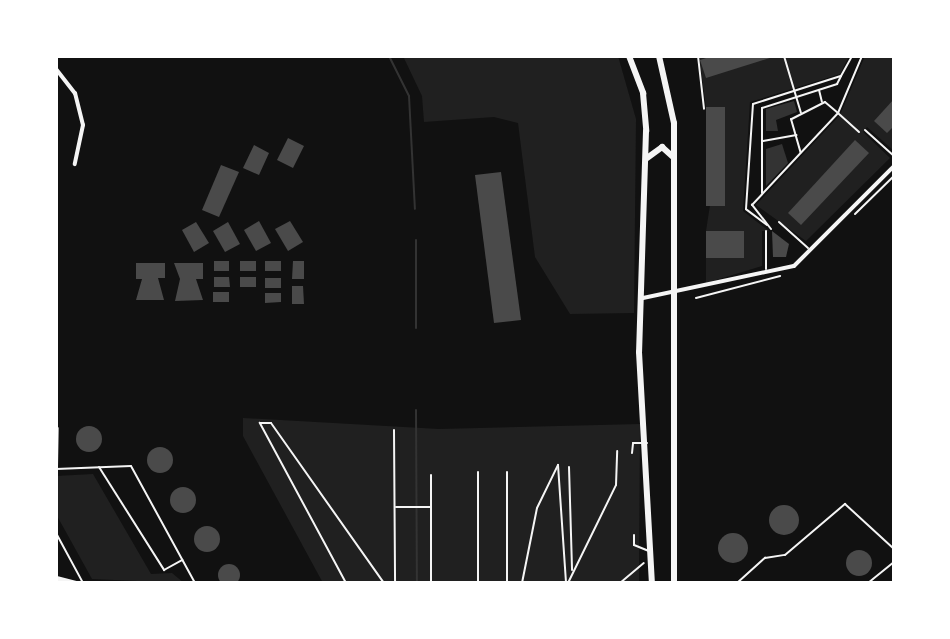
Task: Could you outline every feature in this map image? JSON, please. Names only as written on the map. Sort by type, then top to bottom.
[{"type":"main road","points":[[630,57],[645,106],[643,298],[639,352],[647,443],[652,583]]},
{"type":"main road","points":[[660,57],[675,160],[674,583]]},
{"type":"main road","points":[[644,172],[656,147],[675,160]]},
{"type":"street","points":[[56,69],[75,93],[83,125],[75,164]]},
{"type":"street","points":[[643,298],[676,295],[794,266],[894,166]]},
{"type":"street","points":[[56,578],[76,583]]},
{"type":"lane","points":[[865,130],[894,156]]},
{"type":"lane","points":[[779,222],[810,250]]},
{"type":"lane","points":[[766,231],[766,274]]},
{"type":"lane","points":[[58,428],[56,469],[131,466],[195,583]]},
{"type":"lane","points":[[632,453],[633,443],[647,443]]},
{"type":"lane","points":[[99,466],[164,570],[183,560]]},
{"type":"lane","points":[[737,583],[765,558],[785,555],[845,504],[894,549]]},
{"type":"lane","points":[[56,533],[83,583]]},
{"type":"lane","points":[[634,535],[634,545],[651,554]]},
{"type":"lane","points":[[868,583],[894,562]]},
{"type":"path","points":[[698,56],[704,109]]},
{"type":"path","points":[[784,56],[801,114]]},
{"type":"path","points":[[762,194],[762,108],[819,90],[841,76],[852,56]]},
{"type":"path","points":[[771,243],[771,229],[752,205],[838,113],[862,56]]},
{"type":"path","points":[[771,229],[746,209],[753,104],[841,76]]},
{"type":"path","points":[[819,90],[823,104],[861,134]]},
{"type":"path","points":[[801,153],[791,119],[823,104]]},
{"type":"path","points":[[762,141],[796,135]]},
{"type":"path","points":[[346,583],[260,423],[271,423],[384,583]]},
{"type":"path","points":[[394,430],[395,583]]},
{"type":"path","points":[[567,583],[616,485],[617,451]]},
{"type":"path","points":[[522,583],[537,508],[558,465],[567,583]]},
{"type":"path","points":[[569,467],[572,574]]},
{"type":"path","points":[[478,472],[478,583]]},
{"type":"path","points":[[507,472],[507,583]]},
{"type":"path","points":[[431,475],[431,583]]},
{"type":"path","points":[[395,507],[431,507]]},
{"type":"path","points":[[620,583],[651,554]]},
{"type":"shaded area","points":[[403,56],[618,56],[636,119],[634,313],[570,314],[535,257],[518,123],[494,117],[424,122],[422,96]]},
{"type":"shaded area","points":[[699,56],[849,56],[840,74],[750,102],[743,211],[769,231],[762,231],[762,266],[706,283],[706,258],[744,231],[706,231],[725,108],[706,107]]},
{"type":"shaded area","points":[[865,56],[894,56],[894,151],[867,127],[863,132],[890,158],[806,241],[756,205],[840,115]]},
{"type":"shaded area","points":[[794,101],[797,112],[776,120],[778,131],[766,131],[766,109]]},
{"type":"shaded area","points":[[782,144],[788,163],[766,186],[766,149]]},
{"type":"shaded area","points":[[243,418],[439,429],[640,424],[639,583],[323,583],[243,436]]},
{"type":"shaded area","points":[[93,474],[151,574],[172,573],[184,583],[92,579],[56,514],[56,476]]},
{"type":"building","points":[[712,56],[773,57],[706,78],[700,60]]},
{"type":"building","points":[[894,99],[894,126],[887,133],[874,121]]},
{"type":"building","points":[[706,107],[725,107],[725,206],[706,206]]},
{"type":"building","points":[[288,138],[304,146],[293,168],[277,160]]},
{"type":"building","points":[[855,140],[869,153],[801,225],[788,213]]},
{"type":"building","points":[[254,145],[269,153],[259,175],[243,168]]},
{"type":"building","points":[[221,165],[239,172],[219,217],[202,210]]},
{"type":"building","points":[[501,172],[521,320],[494,323],[475,175]]},
{"type":"building","points":[[259,221],[271,243],[256,251],[244,230]]},
{"type":"building","points":[[290,221],[303,242],[288,251],[275,229]]},
{"type":"building","points":[[196,222],[209,243],[194,252],[182,230]]},
{"type":"building","points":[[228,222],[240,244],[225,252],[213,231]]},
{"type":"building","points":[[706,231],[744,231],[744,258],[706,258]]},
{"type":"building","points":[[772,231],[789,244],[786,257],[773,257]]},
{"type":"building","points":[[214,261],[229,261],[229,271],[214,271]]},
{"type":"building","points":[[240,261],[256,261],[256,271],[240,271]]},
{"type":"building","points":[[265,261],[281,261],[281,271],[265,271]]},
{"type":"building","points":[[293,261],[304,261],[304,279],[292,279]]},
{"type":"building","points":[[136,263],[165,263],[165,278],[158,278],[164,300],[136,300],[142,279],[136,279]]},
{"type":"building","points":[[174,263],[203,263],[203,279],[196,279],[203,300],[175,301],[180,279]]},
{"type":"building","points":[[214,277],[229,277],[230,287],[214,287]]},
{"type":"building","points":[[240,277],[256,277],[256,287],[240,287]]},
{"type":"building","points":[[265,278],[281,278],[281,288],[265,288]]},
{"type":"building","points":[[292,286],[303,286],[304,304],[292,304]]},
{"type":"building","points":[[213,292],[229,292],[229,302],[213,302]]},
{"type":"building","points":[[265,293],[281,293],[281,302],[265,303]]},
{"type":"building","points":[[89,426],[98,430],[102,439],[98,448],[89,452],[80,448],[76,439],[80,430]]},
{"type":"building","points":[[160,447],[169,451],[173,460],[169,469],[160,473],[151,469],[147,460],[151,451]]},
{"type":"building","points":[[183,487],[192,491],[196,500],[192,509],[183,513],[174,509],[170,500],[174,491]]},
{"type":"building","points":[[784,505],[795,509],[799,520],[795,531],[784,535],[773,531],[769,520],[773,509]]},
{"type":"building","points":[[207,526],[216,530],[220,539],[216,548],[207,552],[198,548],[194,539],[198,530]]},
{"type":"building","points":[[733,533],[744,537],[748,548],[744,559],[733,563],[722,559],[718,548],[722,537]]},
{"type":"building","points":[[859,550],[868,554],[872,563],[868,572],[859,576],[850,572],[846,563],[850,554]]},
{"type":"building","points":[[229,564],[237,567],[240,575],[237,583],[229,586],[221,583],[218,575],[221,567]]},
{"type":"waterway","points":[[389,56],[409,96],[415,209]]},
{"type":"waterway","points":[[416,240],[416,328]]},
{"type":"waterway","points":[[416,410],[417,583]]}]
